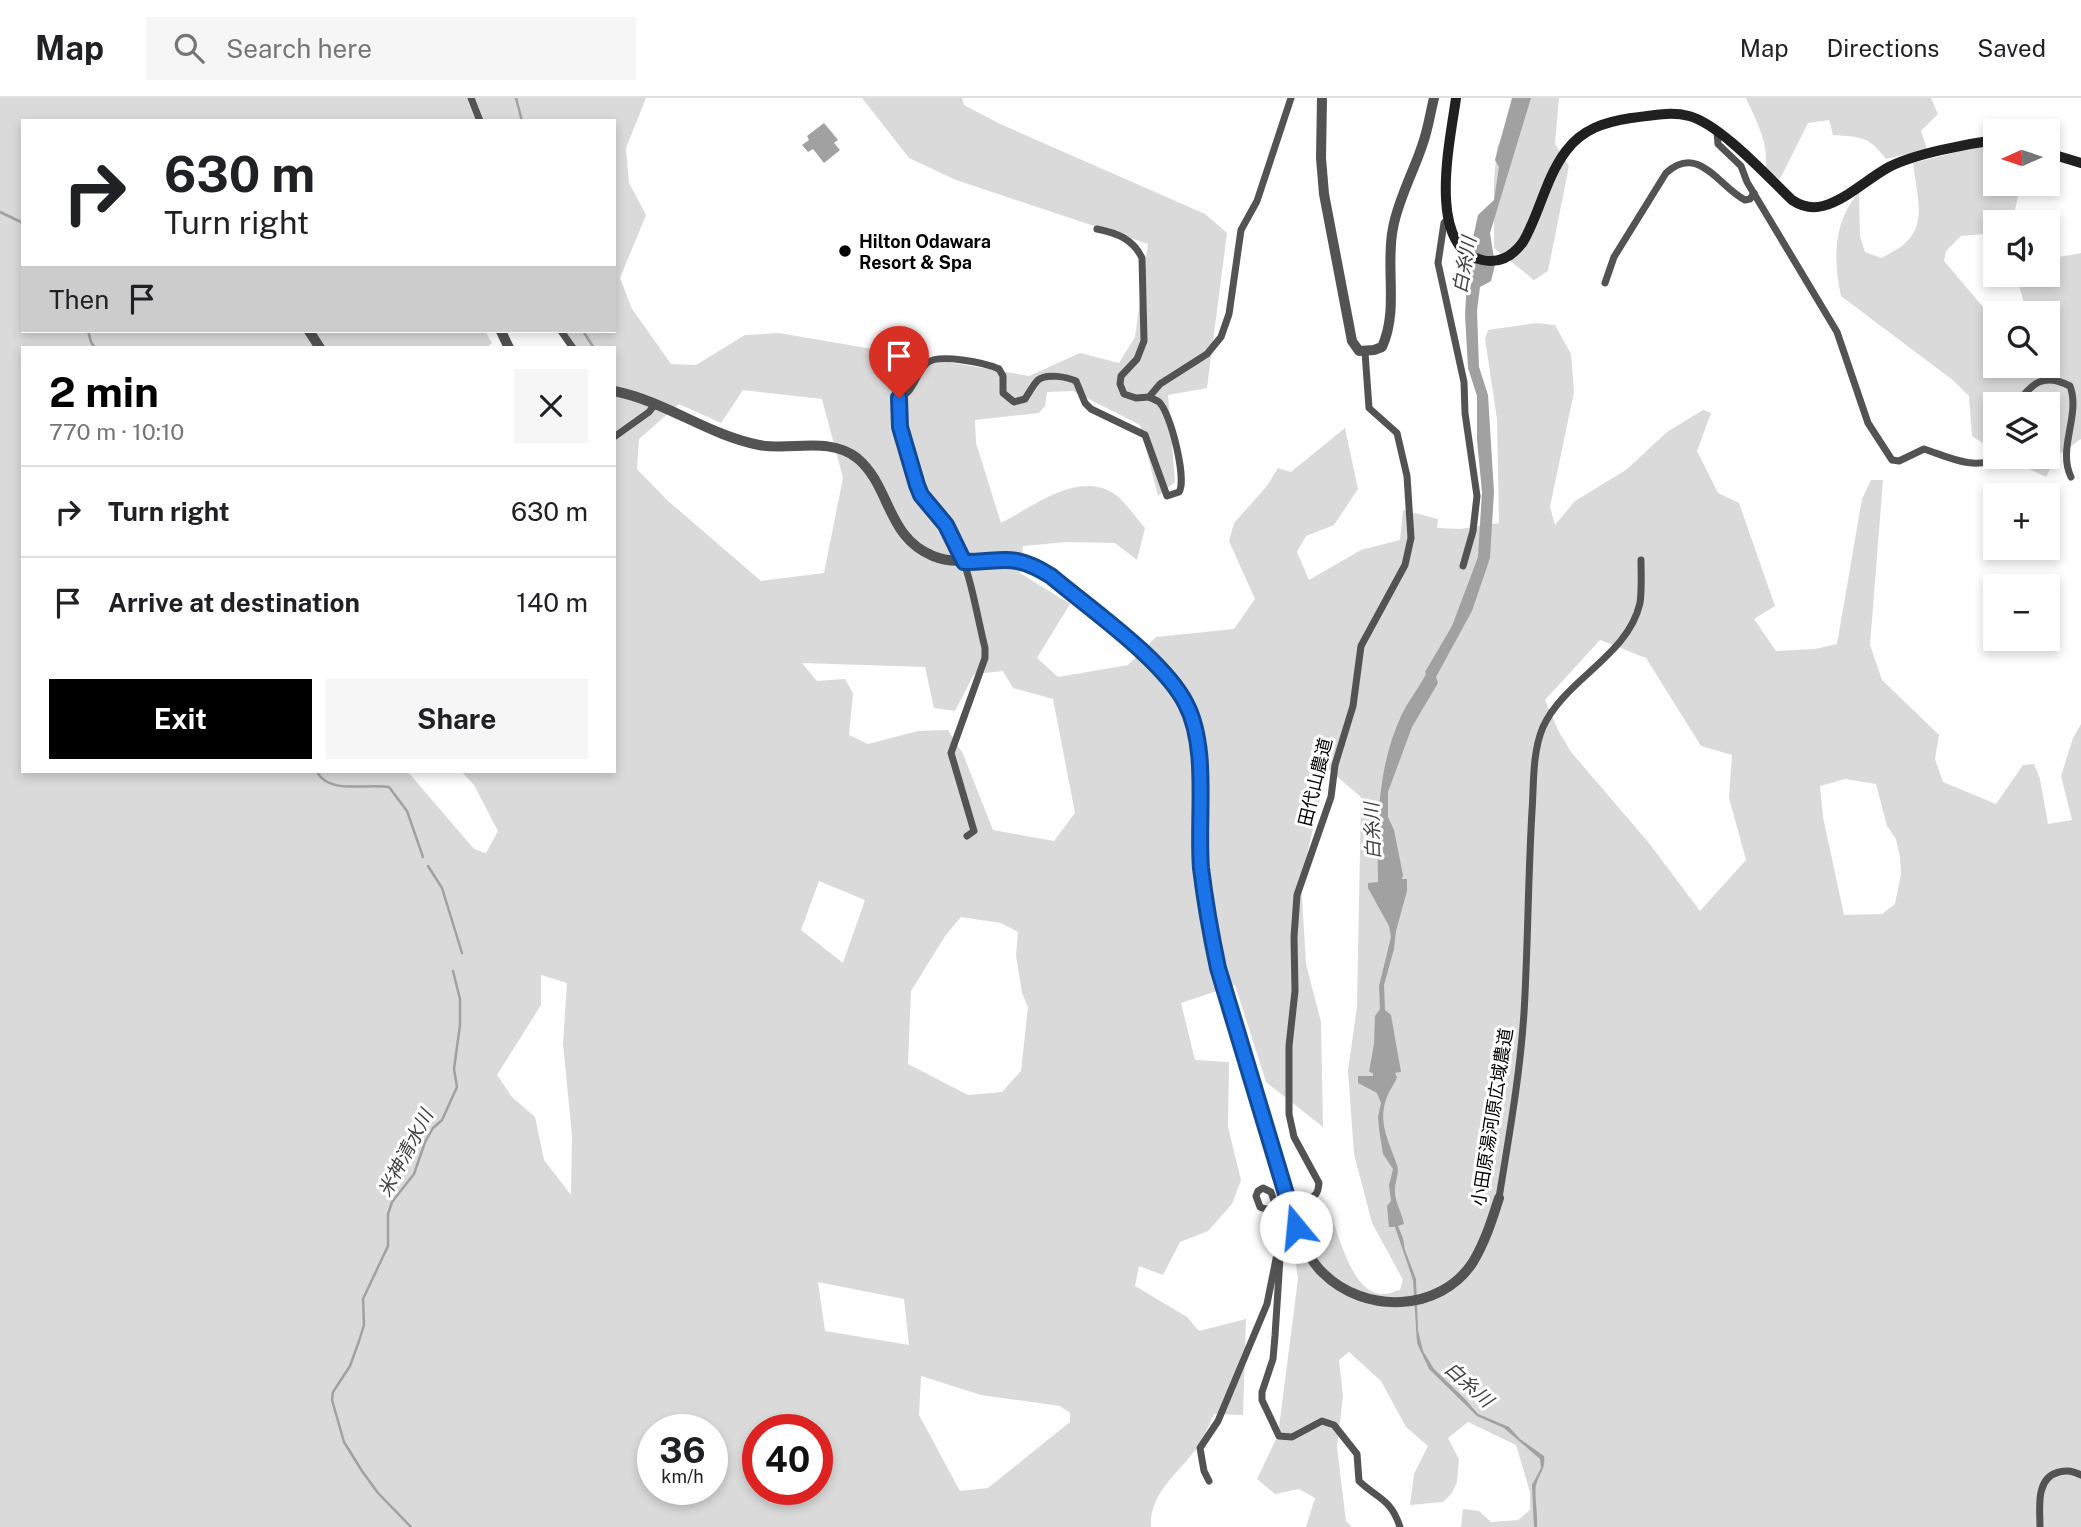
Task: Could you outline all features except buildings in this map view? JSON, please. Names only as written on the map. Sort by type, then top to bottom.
[{"type":"main road","points":[[1456,98],[1444,198],[1448,219],[1454,238],[1463,249],[1477,259],[1498,261],[1516,252],[1523,242],[1554,167],[1568,148],[1578,137],[1598,125],[1618,120],[1676,114],[1692,116],[1717,132],[1792,200],[1809,207],[1821,207],[1833,202],[1894,165],[1983,141]]},
{"type":"main road","points":[[2060,157],[2081,163]]},
{"type":"street","points":[[471,98],[479,119]]},
{"type":"street","points":[[1149,397],[1160,384],[1207,354],[1221,337],[1228,314],[1241,230],[1257,201],[1291,98]]},
{"type":"street","points":[[1322,98],[1321,158],[1324,194],[1352,341],[1359,351],[1365,352],[1381,347],[1386,337],[1393,224],[1423,144],[1434,98]]},
{"type":"street","points":[[1717,132],[1718,144],[1741,166],[1837,332],[1868,423],[1892,460],[1899,461],[1924,449],[1968,463],[1983,462]]},
{"type":"street","points":[[1605,283],[1614,257],[1666,173],[1672,168],[1682,164],[1701,165],[1709,169],[1734,195],[1745,200],[1750,199],[1754,192]]},
{"type":"street","points":[[1448,219],[1444,223],[1438,263],[1464,382],[1465,413],[1477,496],[1473,531],[1463,565]]},
{"type":"street","points":[[967,836],[974,831],[951,753],[985,658],[964,562],[946,525],[921,495],[900,427],[899,398],[910,391],[927,363],[936,359],[999,369],[1003,376],[1003,393],[1014,402],[1025,399],[1038,380],[1044,377],[1076,381],[1085,403],[1091,410],[1145,435],[1167,496],[1182,488],[1169,418],[1159,401],[1124,394],[1120,384],[1121,376],[1137,359],[1144,341],[1142,258],[1137,248],[1126,239],[1097,229]]},
{"type":"street","name":"田代山農道","points":[[1289,1205],[1315,1195],[1319,1183],[1294,1137],[1289,1114],[1289,1046],[1295,990],[1294,937],[1297,895],[1331,797],[1335,765],[1353,706],[1361,646],[1405,565],[1411,538],[1408,486],[1397,433],[1369,408],[1365,352]]},
{"type":"street","points":[[2025,392],[2037,382],[2050,379],[2070,386],[2074,397],[2067,452],[2071,477]]},
{"type":"street","name":"小田原湯河原広域農道","points":[[616,392],[642,398],[743,441],[778,447],[816,445],[854,456],[873,476],[898,528],[909,541],[934,557],[952,562],[999,558],[1017,559],[1035,566],[1051,576],[1148,657],[1173,683],[1196,728],[1200,750],[1201,867],[1218,968],[1289,1205],[1307,1252],[1322,1272],[1349,1292],[1378,1302],[1394,1303],[1422,1298],[1443,1289],[1472,1263],[1487,1234],[1499,1198],[1518,1076],[1523,1026],[1536,753],[1543,729],[1554,708],[1611,650],[1631,624],[1640,601],[1641,560]]},
{"type":"street","points":[[616,436],[656,404]]},
{"type":"street","points":[[1289,1205],[1265,1210],[1257,1202],[1258,1191],[1268,1189],[1275,1203],[1279,1215],[1282,1227],[1273,1359],[1262,1400],[1279,1436],[1292,1437],[1322,1420],[1334,1426],[1357,1454],[1359,1481],[1387,1502],[1400,1527]]},
{"type":"street","points":[[1209,1481],[1203,1471],[1200,1448],[1218,1421],[1267,1304],[1277,1255],[1281,1248]]},
{"type":"street","points":[[2040,1527],[2040,1498],[2045,1480],[2063,1471],[2081,1475]]},
{"type":"shaded area","points":[[0,98],[646,98],[626,148],[629,183],[646,215],[620,278],[632,309],[671,364],[696,365],[745,335],[779,333],[1029,376],[1080,353],[1119,363],[1135,337],[1148,244],[956,180],[909,158],[862,98],[962,98],[964,105],[998,123],[1205,214],[1227,233],[1207,388],[1168,395],[1175,482],[1158,496],[1140,425],[1073,391],[1047,392],[1045,406],[1039,413],[975,420],[976,443],[1001,523],[1057,493],[1087,486],[1102,488],[1116,495],[1145,528],[1137,560],[1115,543],[1067,542],[1023,546],[1020,573],[1070,604],[1037,658],[1058,677],[1128,665],[1156,637],[1234,629],[1255,599],[1229,541],[1234,523],[1267,486],[1278,468],[1291,472],[1345,428],[1358,489],[1334,525],[1306,536],[1297,552],[1309,580],[1361,550],[1400,540],[1403,510],[1438,519],[1437,528],[1460,529],[1499,523],[1497,419],[1485,339],[1488,330],[1537,323],[1555,325],[1571,354],[1574,392],[1550,507],[1555,525],[1575,501],[1626,470],[1667,432],[1703,410],[1711,413],[1697,451],[1718,493],[1739,503],[1775,606],[1754,619],[1776,651],[1815,649],[1837,644],[1862,499],[1871,480],[1883,480],[1870,645],[1882,680],[1939,735],[1935,759],[1943,782],[1996,804],[2023,765],[2034,764],[2040,779],[2048,824],[2072,820],[2061,776],[2073,738],[2081,724],[2081,1527],[1461,1527],[1463,1509],[1479,1511],[1491,1522],[1518,1520],[1530,1510],[1530,1492],[1516,1445],[1468,1422],[1448,1438],[1459,1459],[1457,1482],[1452,1493],[1443,1502],[1410,1505],[1414,1474],[1428,1446],[1406,1427],[1381,1381],[1349,1352],[1339,1360],[1343,1396],[1337,1447],[1346,1521],[1352,1527],[1306,1527],[1315,1498],[1299,1489],[1275,1494],[1257,1479],[1278,1435],[1298,1279],[1292,1237],[1315,1211],[1331,1215],[1349,1264],[1364,1286],[1373,1292],[1386,1294],[1400,1290],[1403,1280],[1372,1223],[1354,1154],[1348,1071],[1357,1006],[1361,797],[1327,768],[1301,881],[1306,964],[1321,1022],[1323,1127],[1266,1082],[1235,985],[1181,1003],[1195,1060],[1229,1062],[1228,1127],[1241,1180],[1232,1204],[1208,1231],[1180,1242],[1163,1275],[1139,1266],[1135,1286],[1187,1317],[1199,1331],[1246,1319],[1243,1415],[1214,1414],[1199,1445],[1160,1494],[1152,1515],[1151,1527],[0,1527]],"holes":[[[743,390],[822,399],[843,478],[824,573],[761,581],[667,500],[637,469],[639,439],[679,404],[721,423]],[[1600,640],[1646,658],[1701,746],[1732,755],[1729,798],[1746,860],[1700,911],[1649,843],[1571,752],[1545,700]],[[802,663],[925,667],[934,708],[955,711],[974,674],[1003,671],[1013,688],[1053,699],[1075,813],[1054,841],[993,830],[963,754],[948,730],[918,731],[868,744],[849,735],[853,693],[845,679],[817,681]],[[1845,779],[1876,784],[1887,826],[1896,839],[1901,874],[1895,904],[1882,914],[1844,915],[1823,817],[1820,786]],[[819,881],[865,900],[843,963],[801,930]],[[961,917],[1001,923],[1018,932],[1016,955],[1022,993],[1028,1007],[1021,1071],[1002,1092],[968,1095],[908,1064],[911,991],[945,936]],[[541,975],[567,983],[563,1044],[572,1135],[571,1195],[544,1160],[535,1117],[512,1097],[497,1075],[541,1005]],[[818,1282],[904,1299],[909,1345],[825,1331]],[[921,1376],[981,1395],[1060,1406],[1070,1413],[1070,1422],[988,1488],[960,1491],[919,1415]]]},
{"type":"shaded area","points":[[1512,98],[1531,98],[1490,233],[1495,265],[1491,281],[1480,287],[1477,311],[1479,367],[1488,395],[1494,492],[1490,558],[1472,611],[1436,677],[1438,683],[1412,727],[1388,792],[1388,817],[1394,830],[1402,879],[1407,879],[1407,891],[1384,985],[1385,1010],[1391,1015],[1401,1072],[1395,1073],[1397,1077],[1388,1094],[1383,1115],[1385,1132],[1398,1168],[1395,1196],[1404,1224],[1398,1226],[1416,1279],[1418,1330],[1423,1351],[1434,1369],[1478,1414],[1509,1427],[1520,1439],[1544,1456],[1536,1489],[1537,1527],[1534,1527],[1532,1485],[1541,1468],[1540,1459],[1504,1428],[1477,1416],[1429,1369],[1417,1343],[1413,1280],[1395,1227],[1389,1227],[1387,1206],[1391,1201],[1389,1185],[1393,1169],[1383,1154],[1378,1117],[1381,1103],[1377,1093],[1358,1083],[1358,1076],[1373,1076],[1373,1073],[1369,1072],[1375,1016],[1380,1009],[1379,986],[1391,937],[1389,926],[1368,888],[1368,883],[1378,882],[1380,797],[1387,756],[1401,716],[1452,626],[1478,557],[1482,492],[1477,440],[1477,396],[1468,368],[1465,315],[1468,261],[1478,215],[1494,200],[1499,167],[1495,160]]},
{"type":"shaded area","points":[[1518,98],[1559,98],[1555,144],[1569,166],[1548,271],[1534,280],[1494,248],[1497,148]]},
{"type":"shaded area","points":[[1746,98],[1931,98],[1938,114],[1921,131],[1927,149],[1886,159],[1864,139],[1833,135],[1829,120],[1808,123],[1780,179],[1765,170],[1764,142]]},
{"type":"shaded area","points":[[824,123],[838,140],[834,143],[840,150],[824,163],[813,149],[808,152],[802,145],[809,140],[807,136]]},
{"type":"shaded area","points":[[1983,146],[1983,196],[2018,196],[2015,210],[1983,210],[1983,234],[1961,236],[1946,251],[1944,261],[1983,307],[1983,378],[2060,378],[2060,301],[2023,301],[2019,287],[2060,287],[2060,257],[2081,253],[2081,439],[2060,454],[2060,392],[1983,392],[1983,443],[1972,436],[1969,396],[1954,381],[1841,296],[1837,241],[1850,204],[1859,192],[1860,236],[1865,252],[1881,258],[1897,249],[1915,230],[1918,219],[1918,194],[1913,163]]},
{"type":"shaded area","points":[[2030,469],[2050,469],[2046,477]]},
{"type":"waterway","points":[[516,98],[521,119]]},
{"type":"waterway","name":"米神清水川","points":[[0,212],[21,222]]},
{"type":"waterway","name":"米神清水川","points":[[89,333],[94,346]]},
{"type":"waterway","points":[[584,333],[593,346]]},
{"type":"waterway","name":"米神清水川","points":[[318,773],[323,779],[339,786],[389,787],[407,811],[423,857]]},
{"type":"waterway","name":"米神清水川","points":[[428,866],[442,888],[462,953]]},
{"type":"waterway","name":"米神清水川","points":[[411,1527],[378,1493],[362,1471],[344,1442],[332,1400],[333,1392],[350,1366],[364,1325],[363,1299],[388,1246],[388,1214],[392,1202],[414,1174],[425,1142],[433,1128],[442,1120],[457,1087],[454,1069],[460,1025],[460,999],[453,971]]},
{"type":"place","name":"Hilton Odawara Resort & Spa","points":[[845,251]]},
{"type":"route","points":[[899,398],[900,427],[917,485],[921,495],[946,525],[964,562],[1017,559],[1051,576],[1148,657],[1173,683],[1186,704],[1196,728],[1200,750],[1201,867],[1218,968],[1296,1227]]},
{"type":"water label","name":"白糸川","points":[[1464,265]]},
{"type":"water label","name":"白糸川","points":[[1372,831]]},
{"type":"water label","name":"白糸川","points":[[1469,1384]]}]
